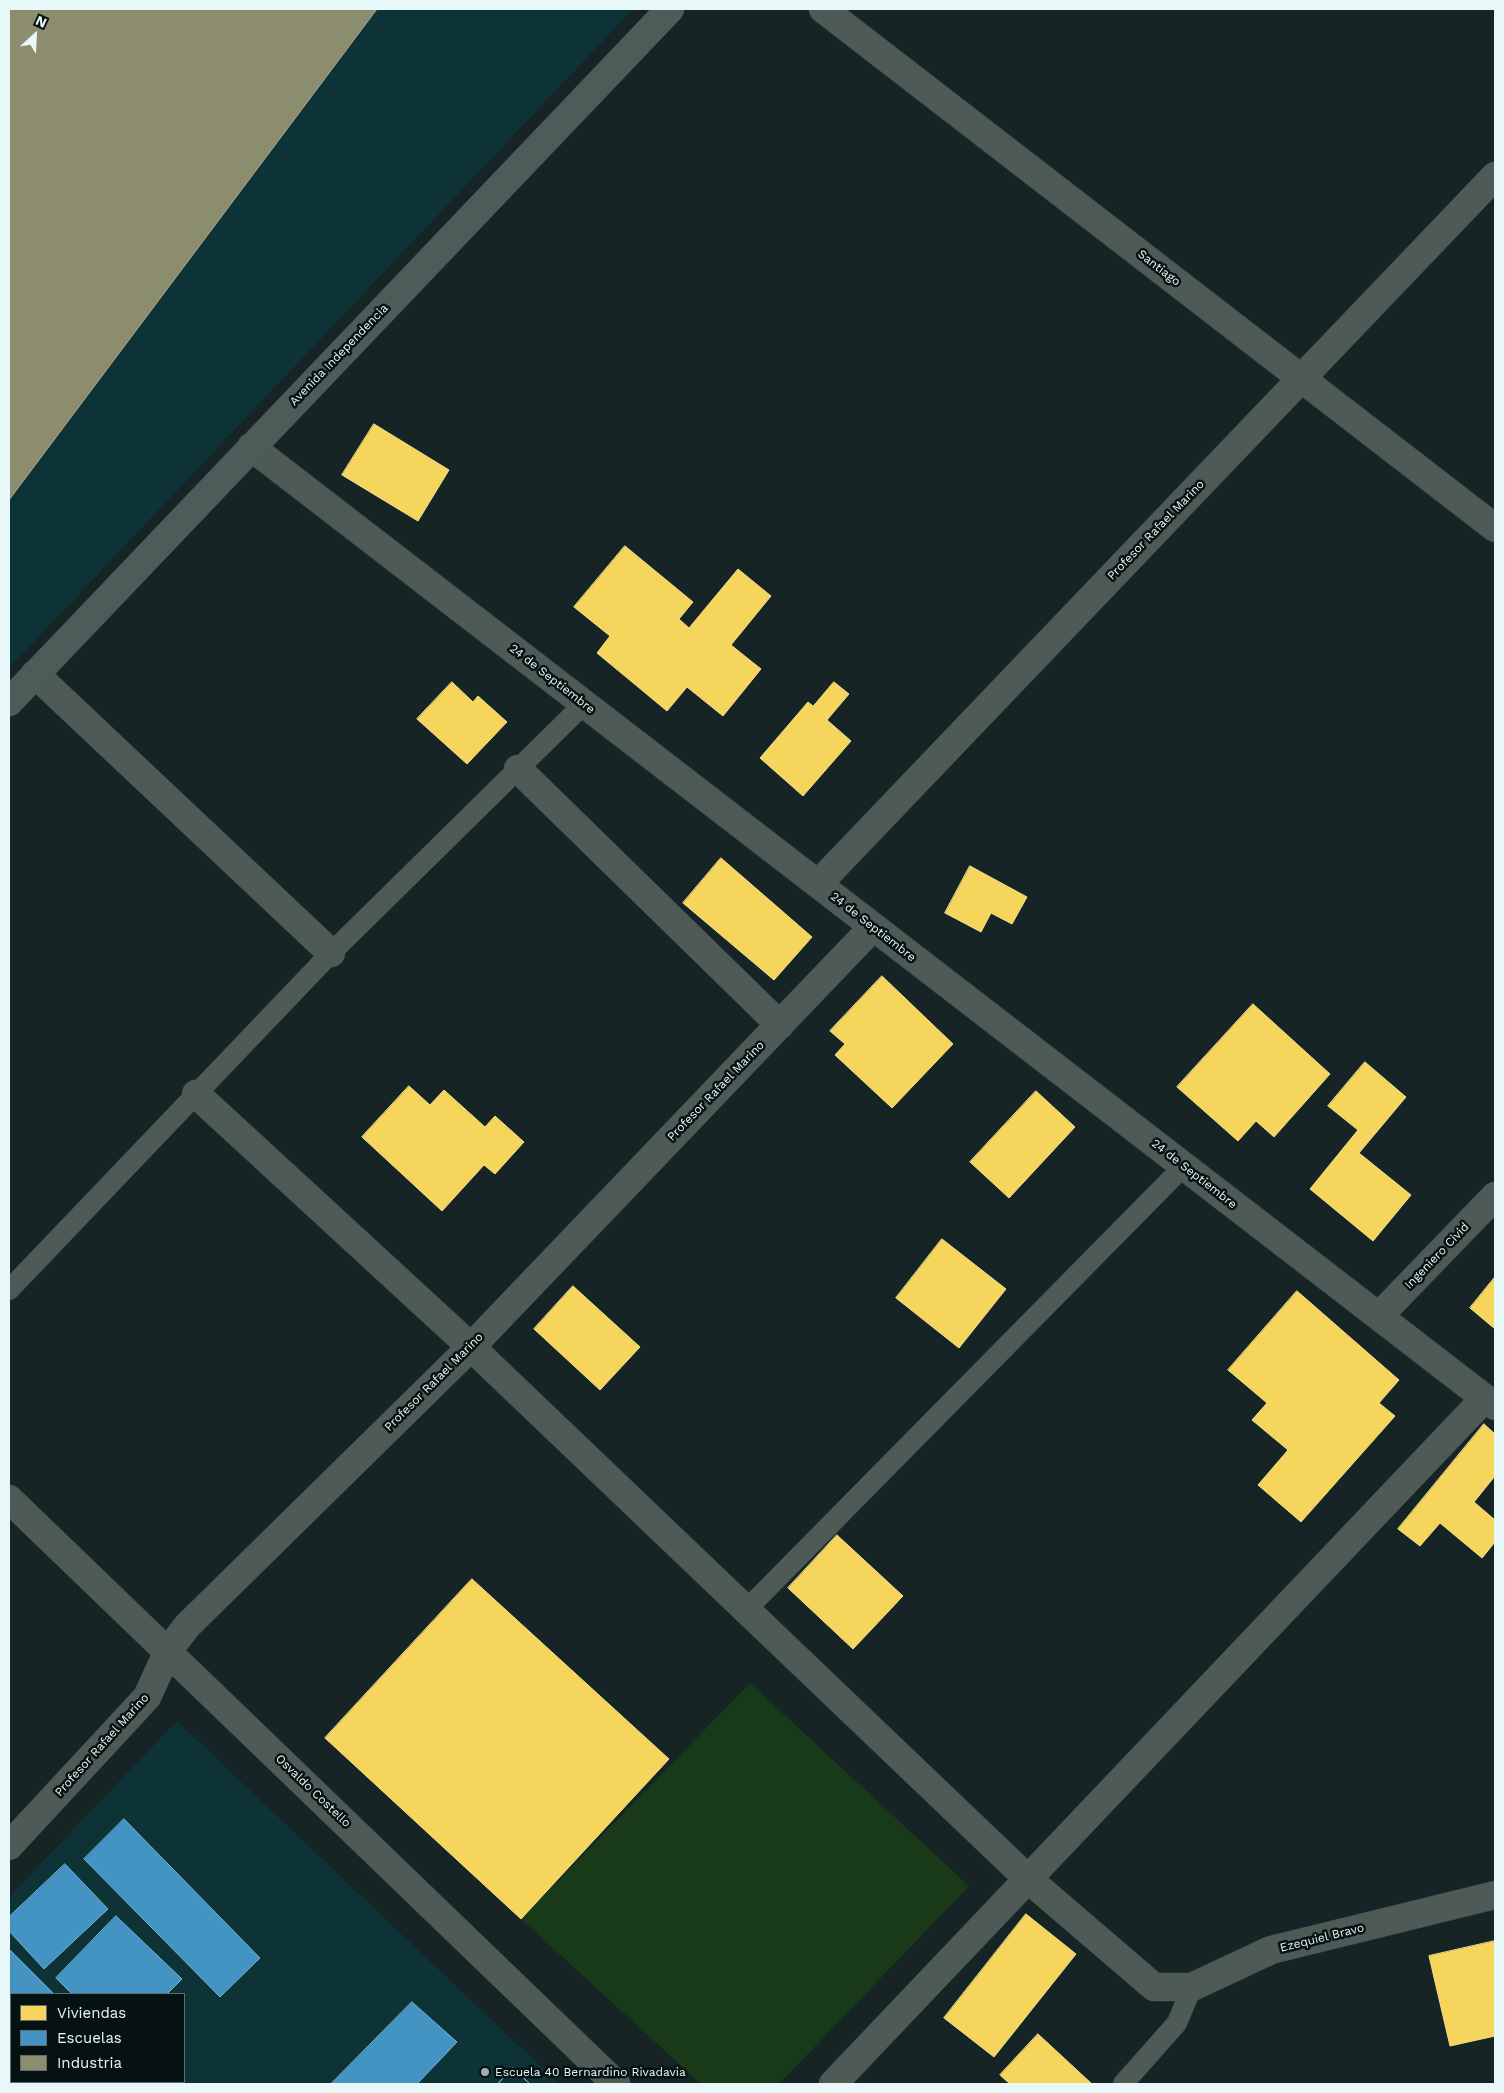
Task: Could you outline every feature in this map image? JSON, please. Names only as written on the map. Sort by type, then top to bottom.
[{"type":"street","name":"Avenida Independencia","points":[[9,702],[670,9]]},
{"type":"street","name":"Santiago","points":[[823,9],[1495,528]]},
{"type":"street","name":"Profesor Rafael Marino","points":[[818,884],[1495,176]]},
{"type":"street","name":"24 de Septiembre","points":[[251,447],[1490,1402]]},
{"type":"street","points":[[35,674],[331,953]]},
{"type":"street","points":[[518,769],[780,1025]]},
{"type":"street","name":"Profesor Rafael Marino","points":[[9,1846],[147,1697],[168,1651],[186,1626],[471,1347],[873,927]]},
{"type":"street","points":[[196,1094],[471,1347],[1028,1879]]},
{"type":"street","name":"Ingeniero Civid","points":[[1379,1316],[1495,1196]]},
{"type":"street","points":[[833,2084],[1028,1879],[1490,1402]]},
{"type":"street","name":"Osvaldo Costello","points":[[9,1498],[616,2084]]},
{"type":"street","name":"Ezequiel Bravo","points":[[1028,1879],[1154,1987],[1192,1988],[1271,1950],[1495,1895]]},
{"type":"lane","points":[[9,1290],[331,953],[584,704]]},
{"type":"lane","points":[[746,1610],[1184,1166]]},
{"type":"lane","points":[[1123,2084],[1177,2023],[1192,1988]]},
{"type":"shaded area","points":[[9,9],[633,9],[9,668]]},
{"type":"shaded area","points":[[177,1721],[559,2084],[32,2084],[185,2083],[185,1993],[10,1993],[10,2063],[9,1897]]},
{"type":"green space","points":[[750,1683],[969,1886],[779,2084],[701,2084],[521,1919]]},
{"type":"building: Viviendas","points":[[374,424],[449,470],[418,521],[342,475]]},
{"type":"building: Viviendas","points":[[625,546],[693,602],[679,619],[689,628],[738,569],[771,596],[731,645],[761,669],[723,716],[687,687],[667,711],[597,653],[610,636],[574,607]]},
{"type":"building: Viviendas","points":[[452,682],[473,702],[478,696],[507,722],[467,764],[417,719]]},
{"type":"building: Viviendas","points":[[834,682],[849,694],[827,720],[851,741],[803,796],[760,758],[808,702],[813,706]]},
{"type":"building: Viviendas","points":[[721,858],[812,937],[774,980],[683,903]]},
{"type":"building: Viviendas","points":[[970,866],[1027,897],[1012,924],[991,913],[981,932],[945,913]]},
{"type":"building: Viviendas","points":[[882,976],[953,1044],[892,1108],[835,1055],[845,1044],[830,1031]]},
{"type":"building: Viviendas","points":[[1253,1004],[1330,1074],[1274,1137],[1256,1121],[1238,1141],[1177,1087]]},
{"type":"building: Viviendas","points":[[1365,1062],[1406,1097],[1359,1153],[1411,1195],[1373,1241],[1310,1189],[1358,1130],[1328,1106]]},
{"type":"building: Viviendas","points":[[409,1086],[430,1105],[444,1090],[485,1127],[495,1116],[524,1142],[495,1174],[484,1165],[442,1211],[362,1137]]},
{"type":"building: Viviendas","points":[[1036,1091],[1075,1127],[1009,1198],[970,1162]]},
{"type":"building: Viviendas","points":[[942,1239],[1006,1289],[959,1348],[896,1298]]},
{"type":"building: Viviendas","points":[[1495,1277],[1495,1329],[1470,1308]]},
{"type":"building: Viviendas","points":[[573,1286],[640,1347],[600,1390],[534,1329]]},
{"type":"building: Viviendas","points":[[1297,1291],[1399,1380],[1379,1403],[1395,1416],[1301,1522],[1258,1485],[1288,1450],[1252,1420],[1267,1403],[1228,1370]]},
{"type":"building: Viviendas","points":[[1484,1424],[1495,1434],[1495,1476],[1474,1502],[1495,1520],[1495,1542],[1482,1558],[1440,1523],[1420,1546],[1398,1529]]},
{"type":"building: Viviendas","points":[[837,1535],[903,1596],[853,1649],[788,1588]]},
{"type":"building: Viviendas","points":[[472,1579],[669,1759],[521,1919],[325,1738]]},
{"type":"building: Viviendas","points":[[1026,1914],[1076,1954],[994,2057],[944,2018]]},
{"type":"building: Viviendas","points":[[1495,1941],[1495,2036],[1450,2046],[1429,1956]]},
{"type":"building: Viviendas","points":[[1038,2034],[1092,2084],[1010,2084],[1000,2075]]},
{"type":"building: Escuelas","points":[[124,1819],[260,1958],[220,1997],[84,1859]]},
{"type":"building: Escuelas","points":[[65,1864],[108,1909],[44,1969],[9,1931],[9,1917]]},
{"type":"building: Escuelas","points":[[116,1916],[182,1979],[168,1993],[71,1993],[56,1978]]},
{"type":"building: Escuelas","points":[[9,1949],[53,1993],[10,1993],[9,2029]]},
{"type":"building: Escuelas","points":[[412,2002],[457,2042],[417,2084],[331,2084]]},
{"type":"building: Escuelas","points":[[513,2068],[530,2084],[498,2084]]},
{"type":"building: Escuelas","points":[[513,2068],[530,2084],[498,2084]]},
{"type":"building: Escuelas","points":[[63,2083],[136,2083],[134,2084]]},
{"type":"building: Industria","points":[[9,9],[377,9],[9,500]]},
{"type":"place","name":"Escuela 40 Bernardino Rivadavia","points":[[485,2072]]}]
